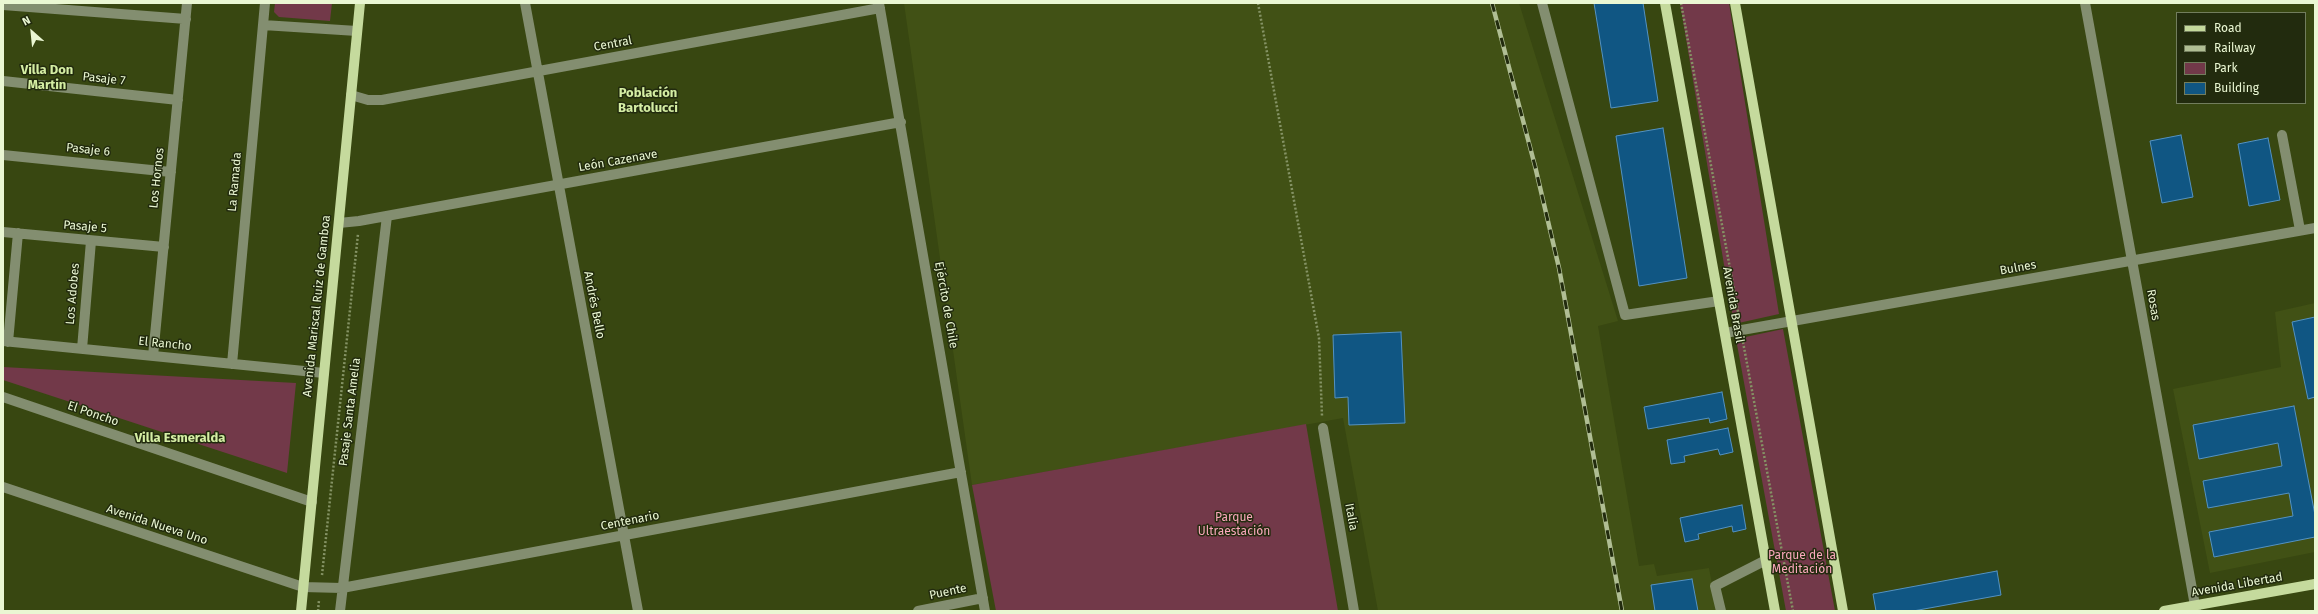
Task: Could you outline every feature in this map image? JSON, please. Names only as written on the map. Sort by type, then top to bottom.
[{"type":"main road","name":"Avenida Mariscal Ruiz de Gamboa","points":[[301,611],[360,3]]},
{"type":"main road","name":"Avenida Brasil","points":[[1665,3],[1775,611]]},
{"type":"main road","points":[[1735,3],[1843,611]]},
{"type":"main road","name":"Avenida Libertad","points":[[2164,611],[2196,608],[2315,584]]},
{"type":"street","name":"Los Hornos","points":[[153,356],[187,3]]},
{"type":"street","name":"La Ramada","points":[[232,364],[265,3]]},
{"type":"street","name":"Andrés Bello","points":[[525,3],[638,611]]},
{"type":"street","points":[[1542,3],[1625,315],[1719,301]]},
{"type":"street","name":"Rosas","points":[[2085,3],[2196,608]]},
{"type":"street","points":[[3,5],[186,19]]},
{"type":"street","name":"Central","points":[[351,95],[368,100],[382,100],[879,5]]},
{"type":"street","name":"Ejército de Chile","points":[[879,5],[901,122],[985,611]]},
{"type":"street","points":[[263,25],[357,31]]},
{"type":"street","name":"Pasaje 7","points":[[3,81],[178,100]]},
{"type":"street","name":"León Cazenave","points":[[339,223],[387,216],[901,122]]},
{"type":"street","points":[[2282,135],[2300,230]]},
{"type":"street","name":"Pasaje 6","points":[[3,155],[171,172]]},
{"type":"street","name":"Pasaje Santa Amelia","points":[[340,611],[387,216]]},
{"type":"street","name":"Bulnes","points":[[1725,333],[2315,228]]},
{"type":"street","name":"Pasaje 5","points":[[3,232],[164,247]]},
{"type":"street","points":[[6,342],[18,233]]},
{"type":"street","name":"Los Adobes","points":[[82,349],[91,240]]},
{"type":"street","name":"El Rancho","points":[[6,342],[324,373]]},
{"type":"street","name":"El Poncho","points":[[3,397],[312,502]]},
{"type":"street","name":"Italia","points":[[1323,428],[1354,611]]},
{"type":"street","name":"Centenario","points":[[303,587],[320,586],[342,588],[961,472]]},
{"type":"street","name":"Avenida Nueva Uno","points":[[3,487],[303,587]]},
{"type":"street","points":[[1721,611],[1715,586],[1766,560]]},
{"type":"street","name":"Puente","points":[[918,611],[983,598]]},
{"type":"path","points":[[1258,3],[1319,338],[1323,428]]},
{"type":"path","points":[[1682,3],[1793,611]]},
{"type":"path","points":[[318,611],[359,221]]},
{"type":"shaded area","points":[[904,3],[1519,3],[1618,321],[1598,326],[1639,566],[1654,564],[1657,576],[1709,568],[1717,611],[1378,611],[1343,418],[972,485]]},
{"type":"shaded area","points":[[2315,303],[2315,552],[2210,573],[2173,389],[2281,367],[2275,312]]},
{"type":"green space","points":[[275,3],[332,3],[330,21],[279,17],[274,12]]},
{"type":"green space","points":[[1680,3],[1729,3],[1779,314],[1734,324]]},
{"type":"green space","name":"Parque de la Meditación","points":[[1783,329],[1835,611],[1786,611],[1736,339]]},
{"type":"green space","points":[[3,367],[296,383],[287,473],[3,380]]},
{"type":"green space","name":"Parque Ultraestación","points":[[1306,424],[1338,611],[996,611],[972,485]]},
{"type":"building","points":[[1594,3],[1643,3],[1658,101],[1611,108]]},
{"type":"building","points":[[1663,128],[1687,278],[1639,286],[1616,136]]},
{"type":"building","points":[[2181,135],[2193,197],[2162,203],[2150,141]]},
{"type":"building","points":[[2268,138],[2280,200],[2249,206],[2238,144]]},
{"type":"building","points":[[2315,317],[2315,397],[2308,399],[2292,322]]},
{"type":"building","points":[[1401,332],[1405,423],[1349,425],[1348,397],[1335,398],[1333,335]]},
{"type":"building","points":[[1722,392],[1727,419],[1710,423],[1709,418],[1648,429],[1644,407]]},
{"type":"building","points":[[2294,406],[2315,515],[2315,537],[2214,557],[2209,532],[2293,516],[2289,493],[2208,508],[2203,481],[2282,466],[2278,443],[2199,459],[2193,425]]},
{"type":"building","points":[[1728,428],[1733,452],[1720,455],[1718,449],[1684,456],[1685,462],[1671,464],[1667,440]]},
{"type":"building","points":[[1742,505],[1746,529],[1733,532],[1732,526],[1698,534],[1699,539],[1685,542],[1680,518]]},
{"type":"building","points":[[1997,571],[2001,595],[1913,611],[1876,611],[1873,594]]},
{"type":"building","points":[[1692,579],[1698,611],[1655,611],[1651,585]]},
{"type":"railway","points":[[1492,3],[1535,166],[1559,268],[1622,611]]},
{"type":"district","name":"Villa Don Martin","points":[[47,78]]},
{"type":"district","name":"Población Bartolucci","points":[[648,100]]},
{"type":"district","name":"Villa Esmeralda","points":[[180,438]]}]
